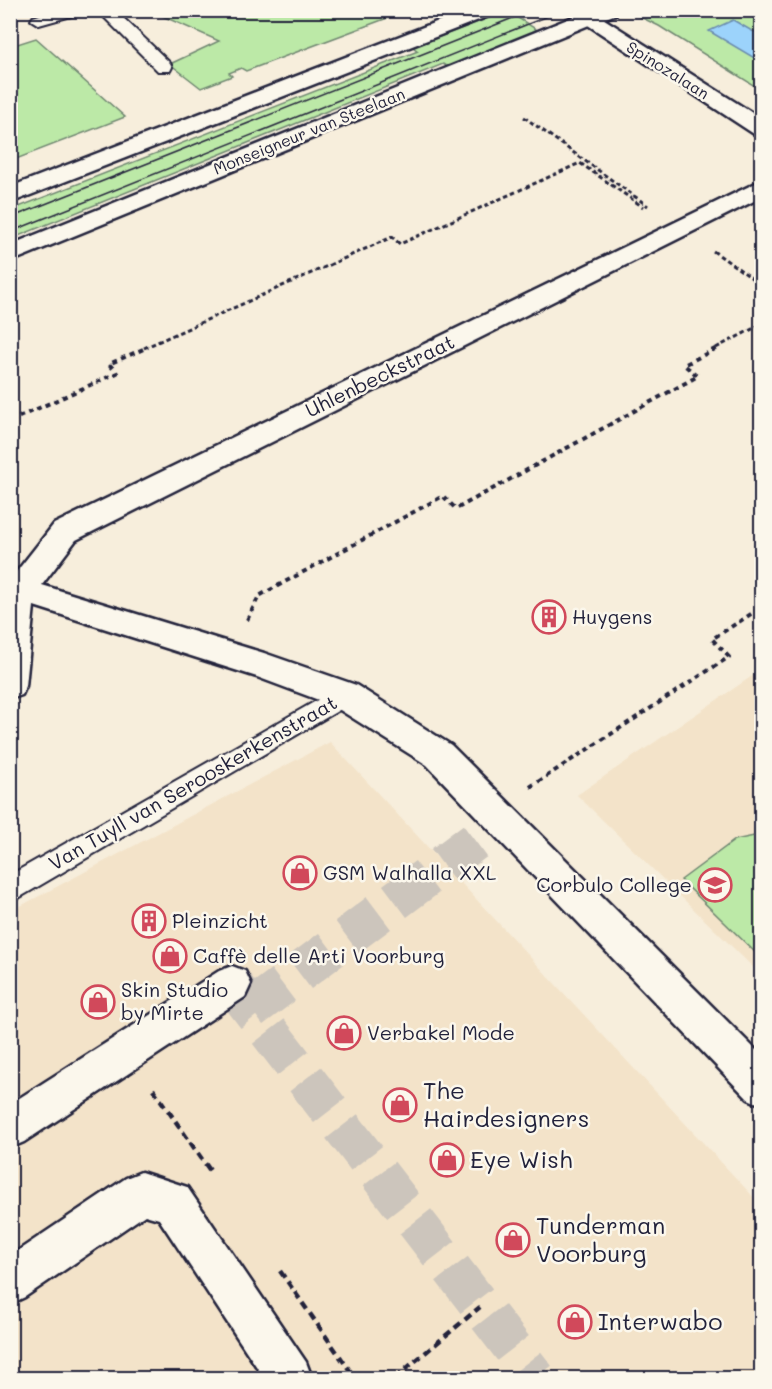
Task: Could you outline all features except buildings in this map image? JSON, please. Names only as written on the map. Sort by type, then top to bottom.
[{"type":"street","points":[[10,196],[487,10]]},
{"type":"street","name":"Monseigneur van Steelaan","points":[[10,254],[582,15],[609,10]]},
{"type":"street","name":"Spinozalaan","points":[[582,15],[762,129]]},
{"type":"street","name":"Uhlenbeckstraat","points":[[15,592],[64,532],[762,187]]},
{"type":"street","points":[[10,686],[15,592]]},
{"type":"street","name":"Van Tuyll van Serooskerkenstraat","points":[[15,592],[229,655],[344,694],[439,755],[762,1085]]},
{"type":"street","points":[[10,1128],[232,984]]},
{"type":"street","points":[[10,1282],[141,1193],[172,1202],[290,1378]]},
{"type":"lane","points":[[39,20],[76,10]]},
{"type":"lane","points":[[105,10],[164,67]]},
{"type":"lane","name":"Van Tuyll van Serooskerkenstraat","points":[[10,890],[344,694]]},
{"type":"path","points":[[524,117],[677,229]]},
{"type":"path","points":[[10,422],[117,373],[109,364],[392,237],[400,244],[580,163],[762,285]]},
{"type":"path","points":[[229,655],[259,596],[443,496],[456,509],[698,376],[684,365],[762,324]]},
{"type":"path","points":[[504,819],[516,797],[729,657],[712,639],[762,607]]},
{"type":"path","points":[[395,1378],[480,1307]]},
{"type":"shaded area","name":"Corbulo College","points":[[761,670],[761,975],[577,795]]},
{"type":"shaded area","points":[[330,742],[761,1205],[761,1378],[11,1378],[11,911]]},
{"type":"green space","points":[[151,11],[406,11],[246,71],[241,68],[229,73],[232,76],[201,88],[170,64],[219,41]]},
{"type":"green space","points":[[507,11],[539,31],[449,68],[443,64],[11,239],[11,210],[418,51],[413,47]]},
{"type":"green space","points":[[628,11],[761,11],[761,90],[659,26]]},
{"type":"green space","points":[[36,38],[125,117],[11,161],[11,46]]},
{"type":"green space","points":[[754,836],[761,843],[761,958],[681,880],[735,840]]},
{"type":"water","points":[[733,20],[752,31],[761,33],[761,62],[709,31]]},
{"type":"tunnel","points":[[251,1009],[504,819]]},
{"type":"tunnel","points":[[232,984],[251,1009]]},
{"type":"tunnel","points":[[251,1009],[536,1378]]},
{"type":"tram line","points":[[10,218],[533,10]]},
{"type":"tram line","points":[[10,232],[563,10]]},
{"type":"place","name":"Huygens","points":[[549,617]]},
{"type":"place","name":"GSM Walhalla XXL","points":[[300,873]]},
{"type":"place","name":"Corbulo College","points":[[715,885]]},
{"type":"place","name":"Pleinzicht","points":[[149,921]]},
{"type":"place","name":"Caffè delle Arti Voorburg","points":[[170,956]]},
{"type":"place","name":"Skin Studio by Mirte","points":[[98,1002]]},
{"type":"place","name":"Verbakel Mode","points":[[344,1033]]},
{"type":"place","name":"The Hairdesigners","points":[[400,1105]]},
{"type":"place","name":"Eye Wish","points":[[447,1160]]},
{"type":"place","name":"Tunderman Voorburg","points":[[513,1240]]},
{"type":"place","name":"Interwabo","points":[[575,1322]]}]
